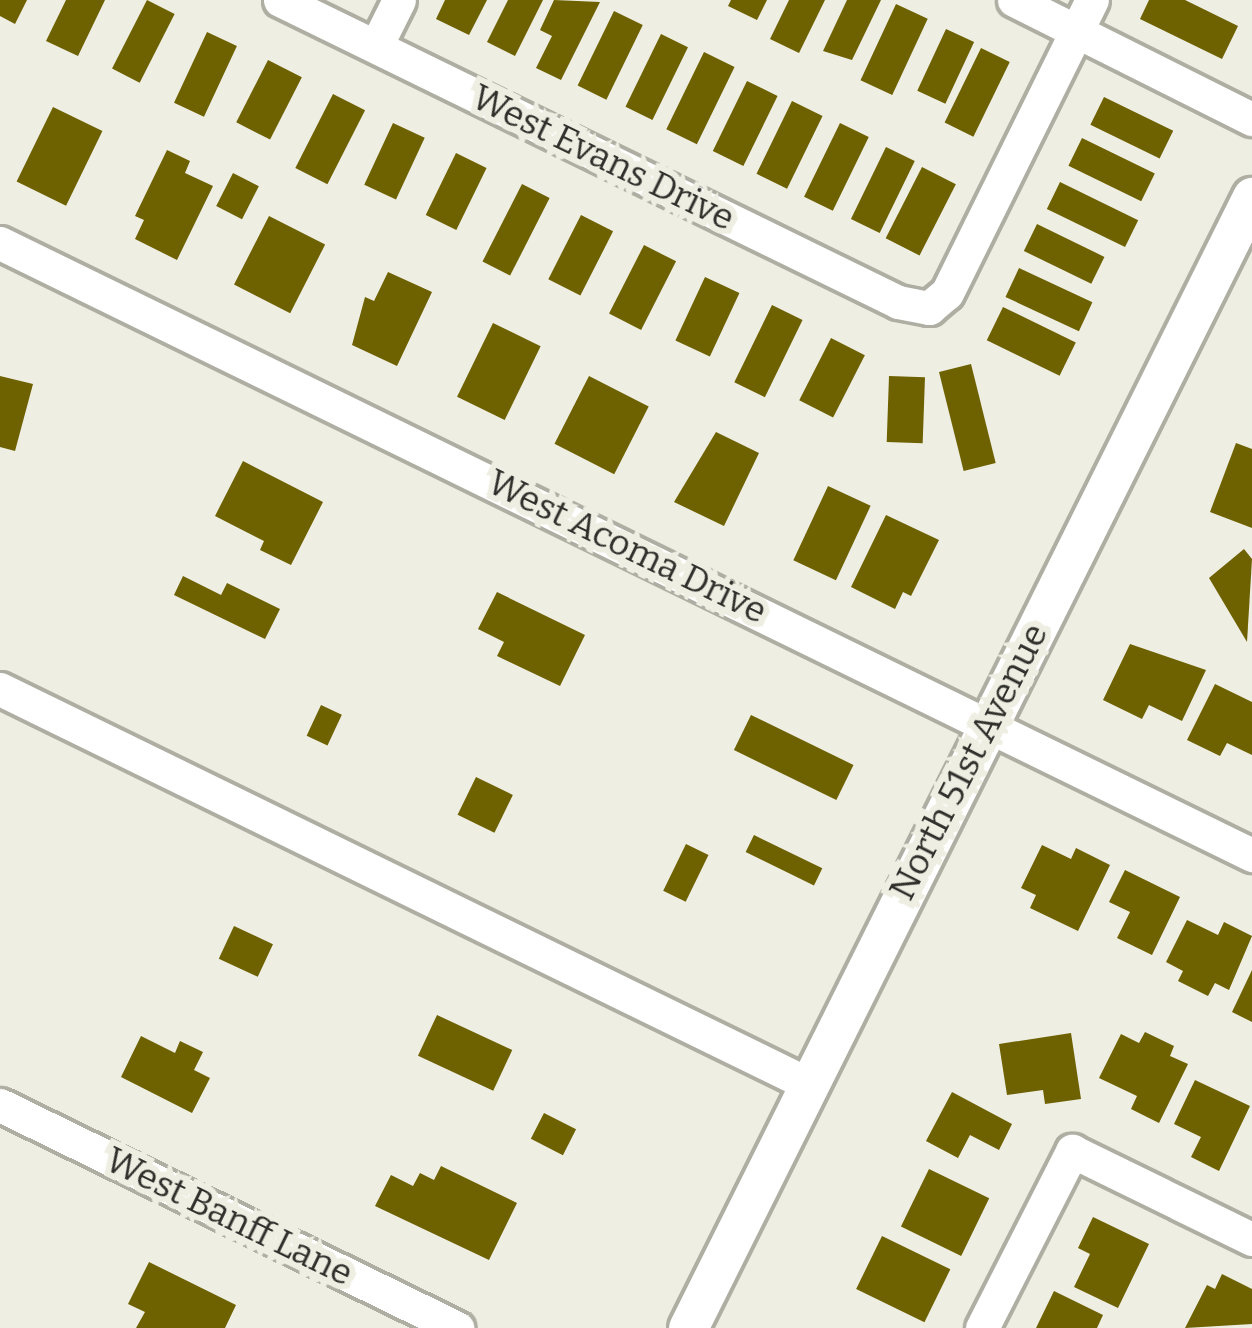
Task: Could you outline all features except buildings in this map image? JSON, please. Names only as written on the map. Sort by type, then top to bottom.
[{"type":"main road","name":"North 51st Avenue","points":[[688,1328],[1252,197]]},
{"type":"street","name":"West Evans Drive","points":[[280,0],[898,302],[929,308],[947,293],[1077,31]]},
{"type":"street","points":[[376,46],[399,0]]},
{"type":"street","points":[[1014,0],[1252,119]]},
{"type":"street","points":[[1077,31],[1092,0]]},
{"type":"street","name":"West Acoma Drive","points":[[0,243],[1252,855]]},
{"type":"street","points":[[0,688],[808,1084]]},
{"type":"street","name":"West Banff Lane","points":[[0,1105],[457,1328]]},
{"type":"street","points":[[982,1328],[1072,1150],[1252,1239]]}]
